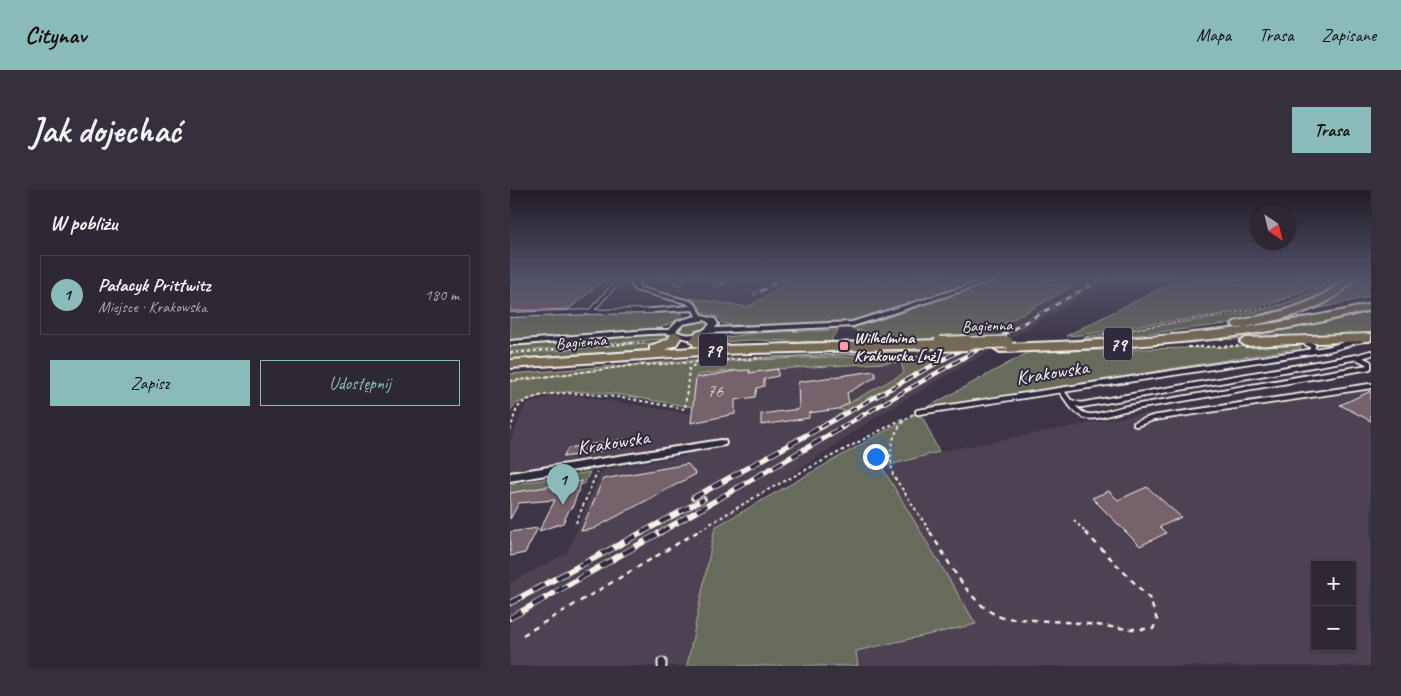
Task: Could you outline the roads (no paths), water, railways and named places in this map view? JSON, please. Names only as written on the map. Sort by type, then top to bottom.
[{"type":"main road","points":[[1218,329],[1310,306],[1319,301]]},
{"type":"main road","name":"Bagienna","points":[[1041,344],[1218,329],[1313,314],[1362,301]]},
{"type":"main road","name":"Bagienna","points":[[510,371],[707,357],[938,347],[1162,342],[1283,327],[1371,307]]},
{"type":"main road","points":[[704,333],[696,341],[703,344],[754,342],[812,347]]},
{"type":"main road","points":[[614,356],[649,351],[673,334]]},
{"type":"main road","points":[[1162,342],[1370,337]]},
{"type":"main road","name":"Bagienna","points":[[510,364],[614,356],[812,347],[938,347]]},
{"type":"street","points":[[685,301],[695,308],[701,318]]},
{"type":"street","points":[[510,343],[649,332],[673,334],[704,333],[743,328],[816,328],[861,322],[925,301]]},
{"type":"street","points":[[652,310],[695,308]]},
{"type":"street","points":[[673,334],[687,320],[695,308]]},
{"type":"street","points":[[687,320],[701,318],[712,320],[714,324],[743,328]]},
{"type":"street","points":[[704,333],[714,324]]},
{"type":"street","name":"Krakowska","points":[[510,477],[722,443]]},
{"type":"lane","points":[[590,312],[600,301]]},
{"type":"lane","points":[[510,315],[652,310]]},
{"type":"lane","name":"Krakowska","points":[[918,412],[1343,346],[1370,337]]},
{"type":"lane","points":[[1303,340],[1313,346],[1311,351]]},
{"type":"lane","points":[[1070,402],[1081,404],[1357,357],[1371,353]]},
{"type":"lane","points":[[1061,390],[1081,417],[1088,419],[1123,409],[1370,367],[1369,363],[1357,357]]},
{"type":"lane","points":[[1136,424],[1153,418],[1371,386]]},
{"type":"railway","points":[[987,344],[1062,301]]},
{"type":"railway","points":[[842,427],[989,343]]},
{"type":"railway","points":[[821,427],[966,347]]},
{"type":"railway","points":[[693,498],[823,426]]},
{"type":"railway","points":[[659,533],[845,426]]},
{"type":"railway","points":[[641,533],[704,499]]},
{"type":"railway","points":[[510,603],[643,532]]},
{"type":"railway","points":[[510,618],[661,532]]},
{"type":"place","name":"Wilhelmina Krakowska [nż]","points":[[844,346]]},
{"type":"place","name":"Pałacyk Prittwitz","points":[[563,505]]}]
